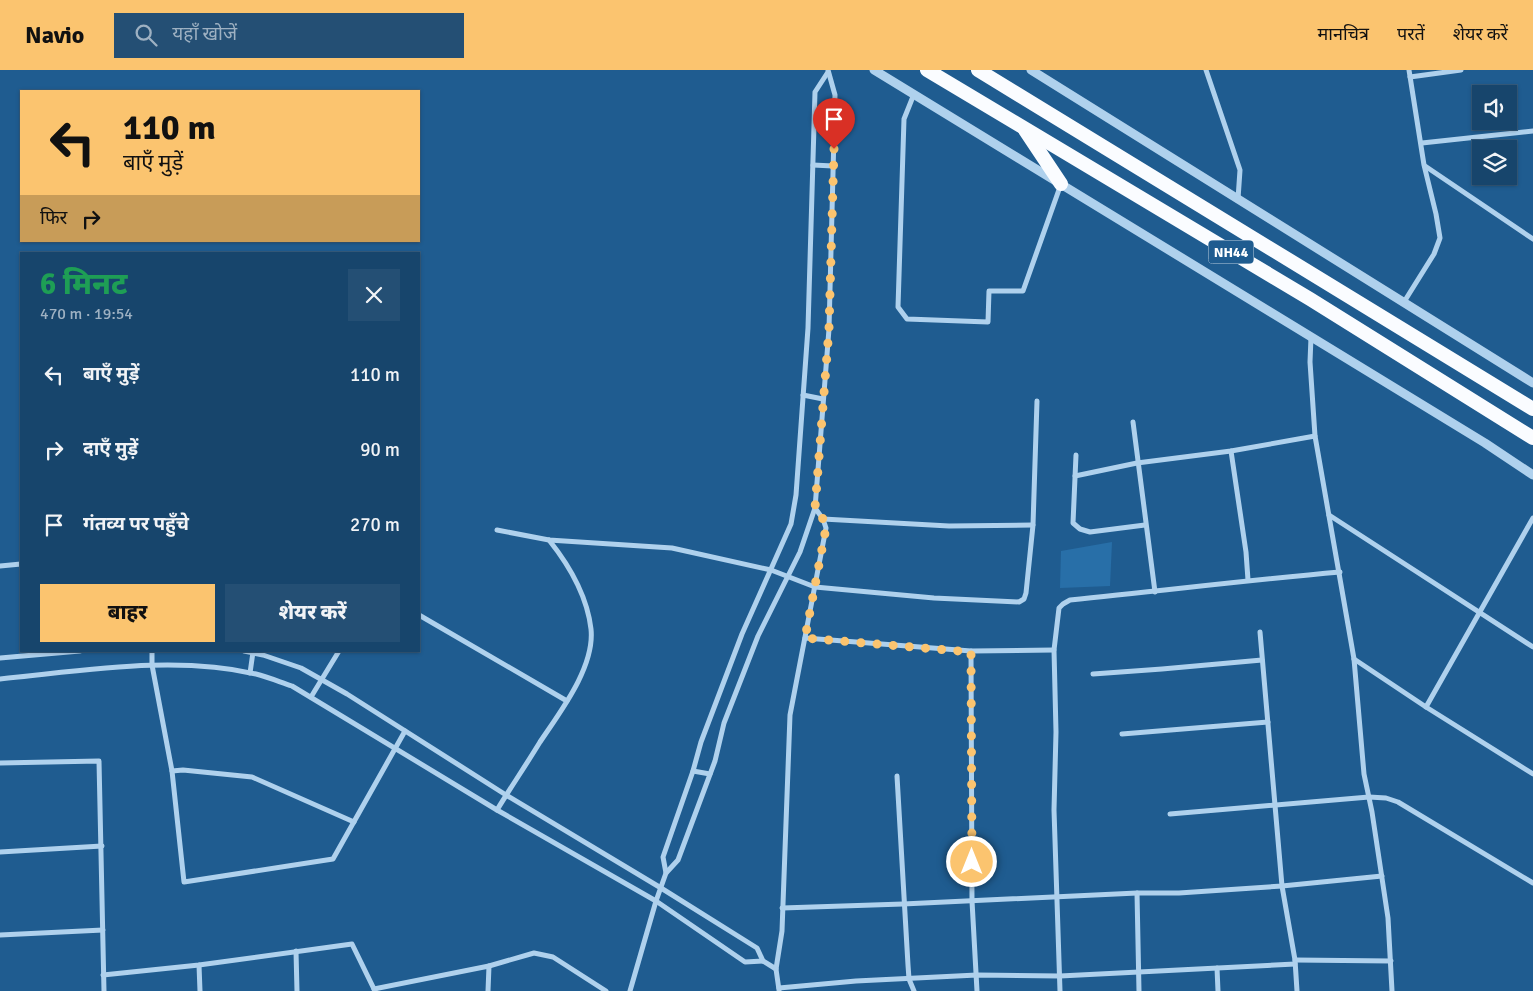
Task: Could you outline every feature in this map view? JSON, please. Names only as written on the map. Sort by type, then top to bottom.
[{"type":"highway","name":"NH44","points":[[927,70],[1310,299],[1533,438]]},
{"type":"highway","name":"NH44","points":[[978,70],[1533,409]]},
{"type":"highway","points":[[1023,127],[1060,184]]},
{"type":"street","points":[[874,70],[1311,336],[1485,443],[1533,475]]},
{"type":"street","points":[[1031,70],[1533,382]]},
{"type":"street","points":[[1206,70],[1240,170],[1238,199]]},
{"type":"street","points":[[1404,302],[1434,254],[1440,238],[1424,166],[1422,143],[1409,70]]},
{"type":"street","points":[[1410,77],[1462,70]]},
{"type":"street","points":[[666,873],[663,857],[702,742],[742,634],[790,524],[796,495],[808,328],[815,92],[828,71]]},
{"type":"street","points":[[630,991],[666,873],[678,860],[710,774],[727,715],[758,636],[800,552],[815,508],[829,329],[835,95],[828,71]]},
{"type":"street","points":[[914,94],[904,118],[898,298],[898,307],[907,319],[988,322],[988,292],[1023,291],[1060,184]]},
{"type":"street","points":[[1422,143],[1533,131]]},
{"type":"street","points":[[813,165],[833,166]]},
{"type":"street","points":[[1424,166],[1533,239]]},
{"type":"street","points":[[1311,336],[1310,362],[1315,436],[1354,659],[1362,753],[1388,918],[1392,991]]},
{"type":"street","points":[[803,395],[823,399]]},
{"type":"street","points":[[496,530],[549,540],[672,548],[770,570],[815,587],[934,598],[1019,602],[1024,599],[1026,593],[1033,525],[1037,401]]},
{"type":"street","points":[[1133,422],[1155,592]]},
{"type":"street","points":[[1075,476],[1137,463],[1231,451],[1315,436]]},
{"type":"street","points":[[1231,451],[1246,552],[1248,580]]},
{"type":"street","points":[[1076,455],[1073,523],[1080,529],[1090,532],[1145,525]]},
{"type":"street","points":[[815,508],[823,519],[826,528],[790,715],[782,931],[776,969],[779,989],[856,981],[976,975],[1060,976],[1138,973],[1295,962],[1391,961]]},
{"type":"street","points":[[1329,515],[1479,614],[1533,647]]},
{"type":"street","points":[[1426,707],[1533,518]]},
{"type":"street","points":[[823,519],[948,526],[1033,525]]},
{"type":"street","points":[[497,810],[567,701],[590,651],[591,630],[586,603],[562,557],[549,540]]},
{"type":"street","points":[[0,566],[20,564]]},
{"type":"street","points":[[1060,991],[1054,810],[1056,732],[1054,650],[1056,617],[1059,608],[1070,600],[1155,592],[1248,580],[1340,572]]},
{"type":"street","points":[[420,616],[567,701]]},
{"type":"street","points":[[1260,632],[1282,886],[1295,962],[1297,991]]},
{"type":"street","points":[[805,638],[971,652],[1054,650]]},
{"type":"street","points":[[0,658],[69,652]]},
{"type":"street","points":[[152,652],[152,665],[172,771],[184,882],[334,859],[405,731]]},
{"type":"street","points":[[250,673],[253,652],[301,668],[321,679],[506,795],[757,948],[763,961],[776,969]]},
{"type":"street","points":[[311,697],[338,652]]},
{"type":"street","points":[[971,652],[972,901],[977,991]]},
{"type":"street","points":[[1354,659],[1533,774]]},
{"type":"street","points":[[1093,674],[1162,670],[1262,660]]},
{"type":"street","points":[[0,679],[162,664],[250,673],[292,686],[497,810],[656,901],[746,962],[763,961]]},
{"type":"street","points":[[1122,734],[1268,722]]},
{"type":"street","points":[[0,763],[99,761],[104,991]]},
{"type":"street","points":[[172,771],[184,770],[252,778],[354,822]]},
{"type":"street","points":[[694,770],[710,774]]},
{"type":"street","points":[[896,776],[909,979],[914,991]]},
{"type":"street","points":[[1170,814],[1369,797],[1386,798],[1398,802],[1533,883]]},
{"type":"street","points":[[0,852],[102,846]]},
{"type":"street","points":[[782,908],[1137,893],[1179,893],[1282,886],[1382,876]]},
{"type":"street","points":[[1137,893],[1139,991]]},
{"type":"street","points":[[0,935],[103,930]]},
{"type":"street","points":[[103,975],[352,944],[374,990],[489,966],[534,953],[553,957],[606,991]]},
{"type":"street","points":[[296,951],[297,991]]},
{"type":"street","points":[[199,964],[200,991]]},
{"type":"street","points":[[488,991],[489,966]]},
{"type":"street","points":[[1217,968],[1218,991]]},
{"type":"shaded area","points":[[1112,542],[1110,586],[1060,588],[1061,551]]},
{"type":"route","points":[[834,149],[829,329],[815,508],[823,519],[826,528],[805,638],[971,652],[972,862]]}]
